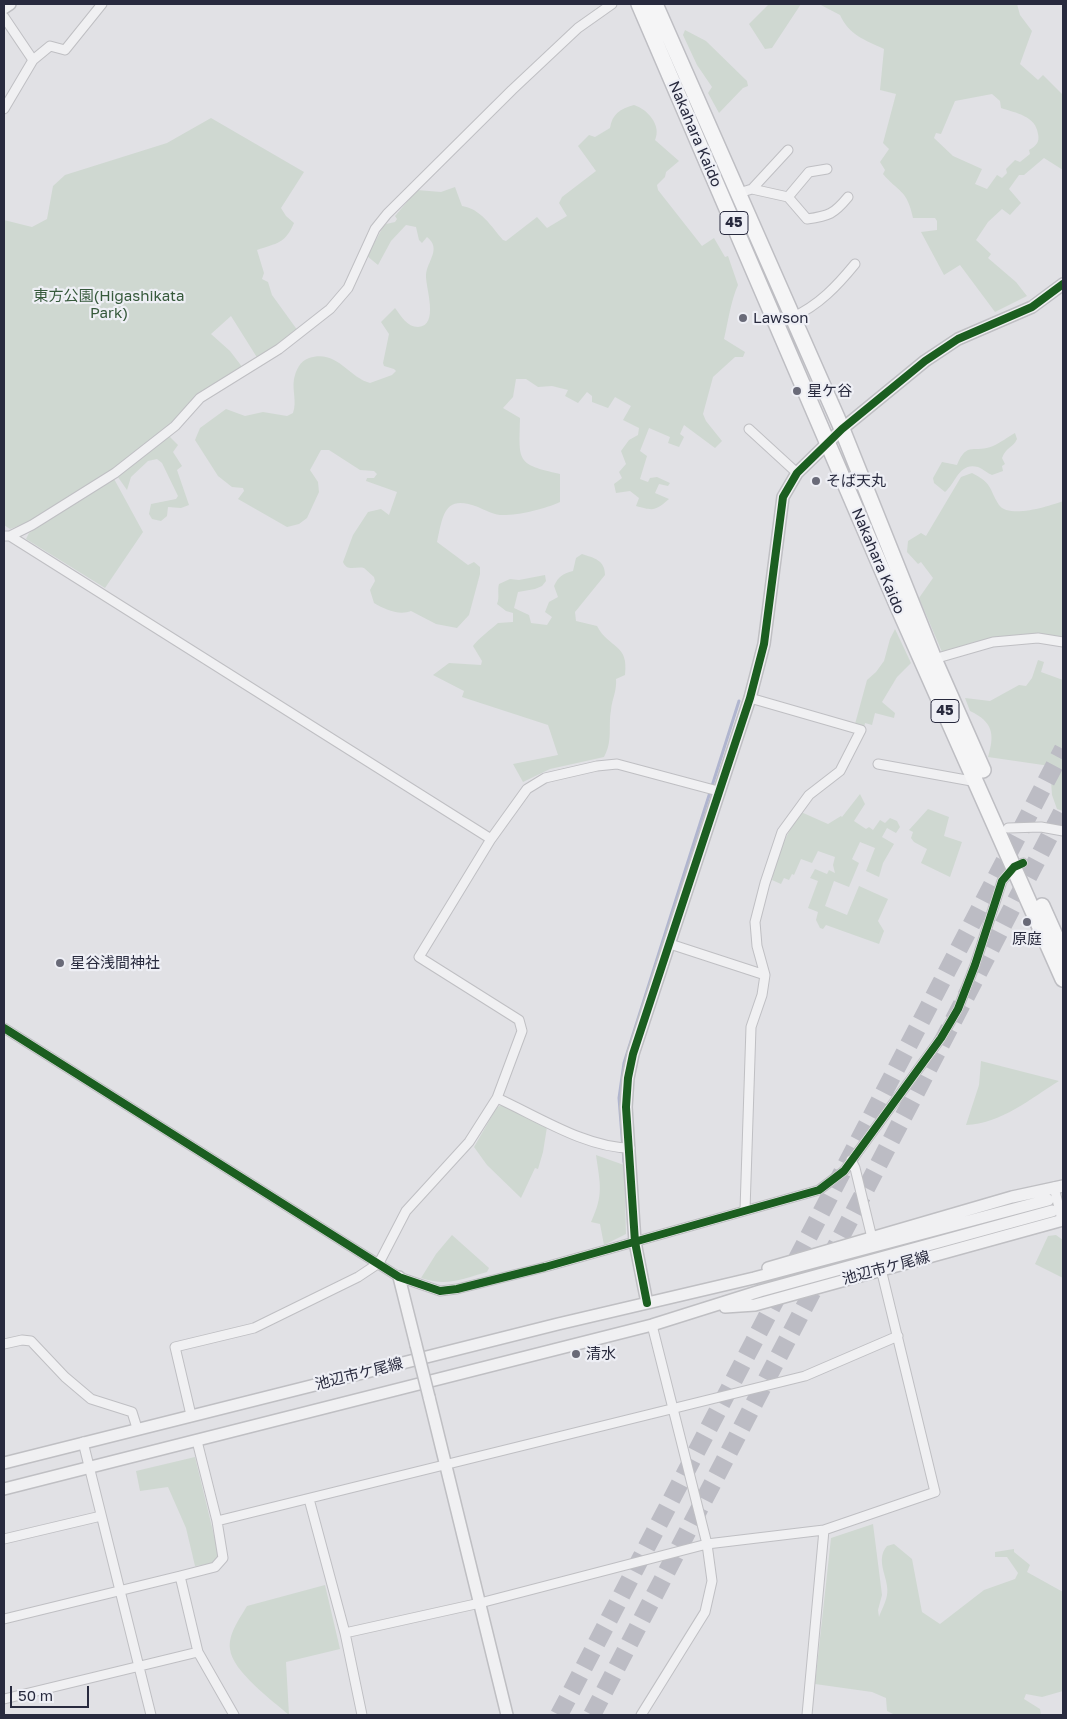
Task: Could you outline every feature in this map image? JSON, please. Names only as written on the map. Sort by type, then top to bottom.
[{"type":"main road","name":"Nakahara Kaido","points":[[639,4],[828,443],[977,782],[1063,952]]},
{"type":"main road","name":"Nakahara Kaido","points":[[655,4],[745,191],[793,317],[842,430],[934,659],[1008,828],[1018,865],[1063,979]]},
{"type":"street","points":[[4,8],[10,4]]},
{"type":"street","points":[[4,109],[34,60],[50,46],[65,50],[102,4]]},
{"type":"street","points":[[7,536],[32,525],[115,473],[175,426],[200,398],[279,348],[330,309],[348,288],[375,229],[387,214],[578,28],[612,4]]},
{"type":"street","points":[[4,17],[34,60]]},
{"type":"street","points":[[745,191],[788,150]]},
{"type":"street","points":[[788,197],[809,172],[827,169]]},
{"type":"street","points":[[745,191],[788,197],[808,218],[824,217],[836,212],[848,197]]},
{"type":"street","points":[[793,317],[810,309],[836,286],[855,264]]},
{"type":"street","points":[[647,1303],[635,1242],[626,1108],[628,1078],[633,1054],[750,698],[764,644],[783,497],[797,473],[886,391],[950,345],[1032,307],[1063,284]]},
{"type":"street","points":[[749,429],[797,473]]},
{"type":"street","points":[[7,536],[491,838]]},
{"type":"street","points":[[934,659],[993,642],[1038,638],[1063,642]]},
{"type":"street","points":[[746,1210],[751,1027],[762,995],[765,975],[757,946],[755,922],[779,838],[810,795],[840,771],[861,730],[750,698]]},
{"type":"street","points":[[191,1415],[175,1347],[254,1328],[358,1277],[379,1263],[406,1211],[469,1142],[497,1098],[522,1031],[519,1020],[419,957],[491,838],[527,789],[545,778],[597,766],[617,764],[718,791]]},
{"type":"street","points":[[878,764],[977,782]]},
{"type":"street","points":[[1008,828],[1041,827],[1063,831]]},
{"type":"street","points":[[4,1028],[400,1277],[440,1291],[457,1289],[635,1242],[819,1190],[844,1171],[940,1038],[958,1009],[975,966],[1002,881],[1018,865]]},
{"type":"street","points":[[670,944],[765,975]]},
{"type":"street","points":[[497,1098],[592,1142],[614,1148],[630,1148]]},
{"type":"street","points":[[851,1160],[855,1168],[872,1238]]},
{"type":"street","points":[[1058,1187],[1063,1220]]},
{"type":"street","name":"池辺市ケ尾線","points":[[715,1288],[784,1262],[1012,1197],[1058,1187]]},
{"type":"street","name":"池辺市ケ尾線","points":[[4,1462],[647,1303],[1050,1206],[760,1291],[652,1325],[4,1489]]},
{"type":"street","name":"池辺市ケ尾線","points":[[708,1308],[755,1305],[1063,1220]]},
{"type":"street","points":[[345,1632],[480,1603],[707,1544],[824,1530],[935,1492],[881,1270]]},
{"type":"street","points":[[400,1277],[507,1715]]},
{"type":"street","points":[[641,1715],[705,1612],[712,1581],[707,1544],[652,1325]]},
{"type":"street","points":[[217,1521],[805,1376],[898,1336]]},
{"type":"street","points":[[4,1344],[22,1340],[31,1341],[65,1377],[91,1399],[132,1412],[137,1428]]},
{"type":"street","points":[[4,1619],[215,1567],[223,1558],[217,1521],[197,1441]]},
{"type":"street","points":[[83,1442],[151,1715]]},
{"type":"street","points":[[309,1499],[345,1632],[362,1715]]},
{"type":"street","points":[[4,1539],[101,1516]]},
{"type":"street","points":[[807,1715],[824,1530]]},
{"type":"street","points":[[180,1576],[198,1652],[234,1715]]},
{"type":"street","points":[[4,1699],[198,1652]]},
{"type":"green space","points":[[769,4],[801,4],[772,48],[765,49],[749,24]]},
{"type":"green space","points":[[819,4],[1017,4],[1020,15],[1032,31],[1020,64],[1038,80],[1043,75],[1063,95],[1063,170],[1044,158],[1024,175],[1019,175],[1009,189],[1021,203],[1010,215],[1002,209],[988,222],[976,240],[991,254],[988,258],[1016,282],[1027,296],[995,312],[960,265],[944,275],[921,232],[937,230],[937,221],[935,218],[913,218],[905,196],[883,174],[885,170],[880,162],[889,149],[883,143],[896,94],[880,90],[884,49],[864,40],[853,32],[840,15]],"holes":[[[992,94],[1000,101],[1001,108],[1024,116],[1033,123],[1038,134],[1038,142],[1029,150],[1030,154],[1020,162],[1015,160],[1006,169],[1007,173],[1002,178],[997,175],[987,189],[975,184],[982,169],[953,156],[934,138],[936,133],[941,134],[955,101]]]},
{"type":"green space","points":[[685,30],[706,41],[747,81],[748,86],[743,88],[719,113],[708,93],[712,87],[697,65],[683,35]]},
{"type":"green space","points":[[634,105],[644,110],[652,118],[657,134],[655,140],[679,161],[666,172],[665,177],[657,185],[658,190],[702,246],[714,238],[725,257],[728,256],[738,285],[724,339],[745,352],[743,357],[735,357],[713,377],[703,414],[706,421],[722,441],[715,448],[684,425],[680,434],[684,437],[679,447],[668,443],[670,437],[649,428],[640,451],[647,456],[640,479],[648,482],[650,478],[657,477],[670,483],[668,486],[659,484],[655,493],[669,499],[654,509],[636,506],[639,498],[630,491],[616,493],[614,484],[622,478],[619,472],[626,464],[621,451],[629,440],[638,435],[639,428],[623,420],[631,406],[615,397],[608,408],[592,402],[592,396],[587,392],[578,403],[565,396],[568,390],[552,386],[538,387],[526,379],[516,379],[513,397],[503,408],[520,418],[520,444],[523,459],[535,467],[560,474],[560,502],[530,512],[507,515],[494,514],[478,507],[458,503],[447,509],[441,523],[437,542],[468,565],[474,562],[480,567],[480,574],[469,615],[457,628],[436,624],[411,611],[402,613],[392,611],[374,603],[370,590],[375,581],[374,577],[364,568],[349,568],[343,562],[353,535],[368,512],[381,509],[389,515],[397,492],[366,481],[367,478],[374,478],[377,474],[374,471],[360,470],[329,450],[321,450],[310,470],[318,482],[319,492],[307,518],[299,524],[287,527],[238,499],[244,491],[243,488],[232,487],[218,476],[195,440],[200,428],[226,409],[245,416],[263,412],[287,416],[293,413],[295,404],[294,383],[297,369],[309,358],[319,356],[335,360],[362,380],[370,383],[392,375],[396,371],[384,366],[383,363],[389,334],[381,322],[395,308],[405,321],[414,327],[425,325],[430,313],[426,275],[434,251],[427,237],[422,243],[419,240],[416,227],[406,225],[391,241],[378,265],[367,256],[383,227],[386,224],[395,222],[397,219],[395,216],[417,190],[441,192],[455,187],[462,206],[480,214],[503,240],[506,241],[537,217],[547,228],[567,216],[559,203],[562,197],[596,171],[578,146],[589,135],[595,137],[610,128],[613,119],[618,113]]},
{"type":"green space","name":"東方公園(Higashikata Park)","points":[[211,118],[304,172],[281,208],[294,223],[291,230],[280,242],[257,250],[264,273],[262,279],[268,282],[272,295],[298,331],[258,359],[231,316],[211,334],[230,351],[243,368],[200,397],[169,436],[178,445],[173,452],[182,466],[177,470],[189,505],[181,508],[168,507],[167,516],[161,521],[152,519],[149,514],[151,504],[176,499],[178,496],[162,463],[157,459],[148,461],[131,477],[127,490],[113,470],[32,521],[10,529],[4,525],[4,220],[32,227],[47,219],[53,186],[65,175],[167,143]]},
{"type":"green space","points":[[1015,433],[1017,439],[1002,458],[1005,464],[1002,466],[1003,471],[992,475],[978,467],[966,468],[958,474],[945,492],[934,483],[933,478],[942,462],[957,465],[961,457],[968,450],[993,446]]},
{"type":"green space","points":[[972,473],[987,483],[999,505],[1004,509],[1011,511],[1030,510],[1063,501],[1063,638],[1017,638],[987,642],[942,652],[919,598],[933,578],[921,562],[918,564],[907,552],[908,541],[921,533],[926,536],[961,477]]},
{"type":"green space","points":[[113,477],[143,532],[105,588],[26,539],[29,533]]},
{"type":"green space","points":[[582,554],[595,558],[601,563],[605,570],[605,575],[575,612],[576,621],[597,626],[607,639],[621,651],[624,657],[625,675],[616,679],[607,751],[604,757],[550,769],[523,782],[513,764],[558,755],[548,725],[462,697],[464,691],[433,675],[449,663],[481,665],[482,661],[473,646],[498,623],[513,622],[513,613],[506,611],[497,604],[499,584],[510,579],[519,580],[545,575],[546,581],[542,586],[518,592],[514,608],[529,615],[531,623],[547,625],[552,617],[545,612],[549,602],[558,597],[554,586],[561,576],[573,571],[576,558]]},
{"type":"green space","points":[[895,629],[911,663],[897,677],[882,702],[895,713],[894,718],[875,713],[872,725],[865,723],[864,728],[855,724],[867,680],[884,661]]},
{"type":"green space","points":[[1038,660],[1044,662],[1041,672],[1063,680],[1063,811],[1057,809],[1052,795],[1050,766],[988,757],[991,735],[988,724],[970,711],[965,698],[990,701],[1019,685],[1026,686],[1032,678]]},
{"type":"green space","points":[[860,794],[865,804],[854,821],[866,829],[869,827],[873,830],[880,820],[885,823],[890,818],[897,821],[900,827],[896,833],[887,828],[882,837],[894,844],[883,863],[879,877],[866,871],[875,848],[860,842],[852,859],[859,863],[849,887],[834,881],[825,906],[847,915],[859,886],[888,899],[878,921],[884,931],[879,944],[826,925],[823,929],[820,928],[816,920],[818,912],[808,908],[818,881],[810,878],[815,869],[827,874],[829,870],[835,873],[833,865],[835,857],[818,851],[812,863],[801,859],[794,875],[792,874],[789,880],[784,878],[781,884],[772,880],[783,845],[801,812],[828,824],[842,817]]},
{"type":"green space","points":[[928,809],[949,817],[944,836],[962,842],[950,877],[921,863],[927,849],[914,842],[911,838],[913,832],[909,830]]},
{"type":"green space","points":[[981,1061],[1059,1081],[1003,1115],[979,1124],[966,1125],[979,1085]]},
{"type":"green space","points":[[502,1105],[547,1127],[538,1169],[535,1168],[521,1198],[487,1165],[474,1147],[497,1107]]},
{"type":"green space","points":[[596,1155],[624,1165],[626,1234],[604,1245],[600,1224],[591,1222],[598,1204],[600,1189]]},
{"type":"green space","points":[[452,1235],[489,1268],[487,1272],[447,1282],[430,1281],[421,1278],[436,1254]]},
{"type":"green space","points":[[1056,1235],[1063,1240],[1063,1278],[1035,1264],[1048,1236]]},
{"type":"green space","points":[[195,1457],[219,1556],[215,1563],[195,1566],[186,1528],[168,1487],[140,1491],[136,1471]]},
{"type":"green space","points":[[873,1524],[882,1595],[878,1610],[879,1617],[886,1598],[887,1589],[882,1564],[883,1552],[887,1546],[894,1544],[912,1559],[922,1612],[940,1624],[984,1590],[1015,1579],[1018,1573],[1007,1557],[995,1557],[995,1552],[1014,1549],[1014,1552],[1030,1565],[1027,1572],[1063,1592],[1063,1691],[1042,1697],[1026,1694],[1024,1699],[1040,1709],[1041,1715],[895,1715],[887,1711],[886,1698],[872,1692],[815,1684],[831,1538]]},
{"type":"green space","points":[[325,1585],[340,1649],[286,1662],[289,1715],[254,1685],[238,1667],[232,1658],[230,1649],[231,1638],[235,1626],[247,1606]]},
{"type":"waterway","points":[[624,1162],[619,1098],[624,1063],[739,701]]},
{"type":"tunnel","points":[[559,1715],[1063,749]]},
{"type":"tunnel","points":[[592,1715],[1063,810]]},
{"type":"cycle path","points":[[647,1303],[635,1242],[626,1107],[628,1078],[633,1054],[750,698],[764,644],[783,497],[797,473],[842,429],[925,361],[958,339],[1032,307],[1063,284]]},
{"type":"cycle path","points":[[4,1028],[399,1277],[440,1291],[457,1289],[545,1267],[819,1190],[844,1171],[941,1038],[958,1009],[975,965],[1002,881],[1014,867],[1023,863]]},
{"type":"place","name":"Lawson","points":[[743,318]]},
{"type":"place","name":"星ケ谷","points":[[797,391]]},
{"type":"place","name":"そば天丸","points":[[816,481]]},
{"type":"place","name":"原庭","points":[[1027,922]]},
{"type":"place","name":"星谷浅間神社","points":[[60,963]]},
{"type":"place","name":"清水","points":[[576,1354]]}]
